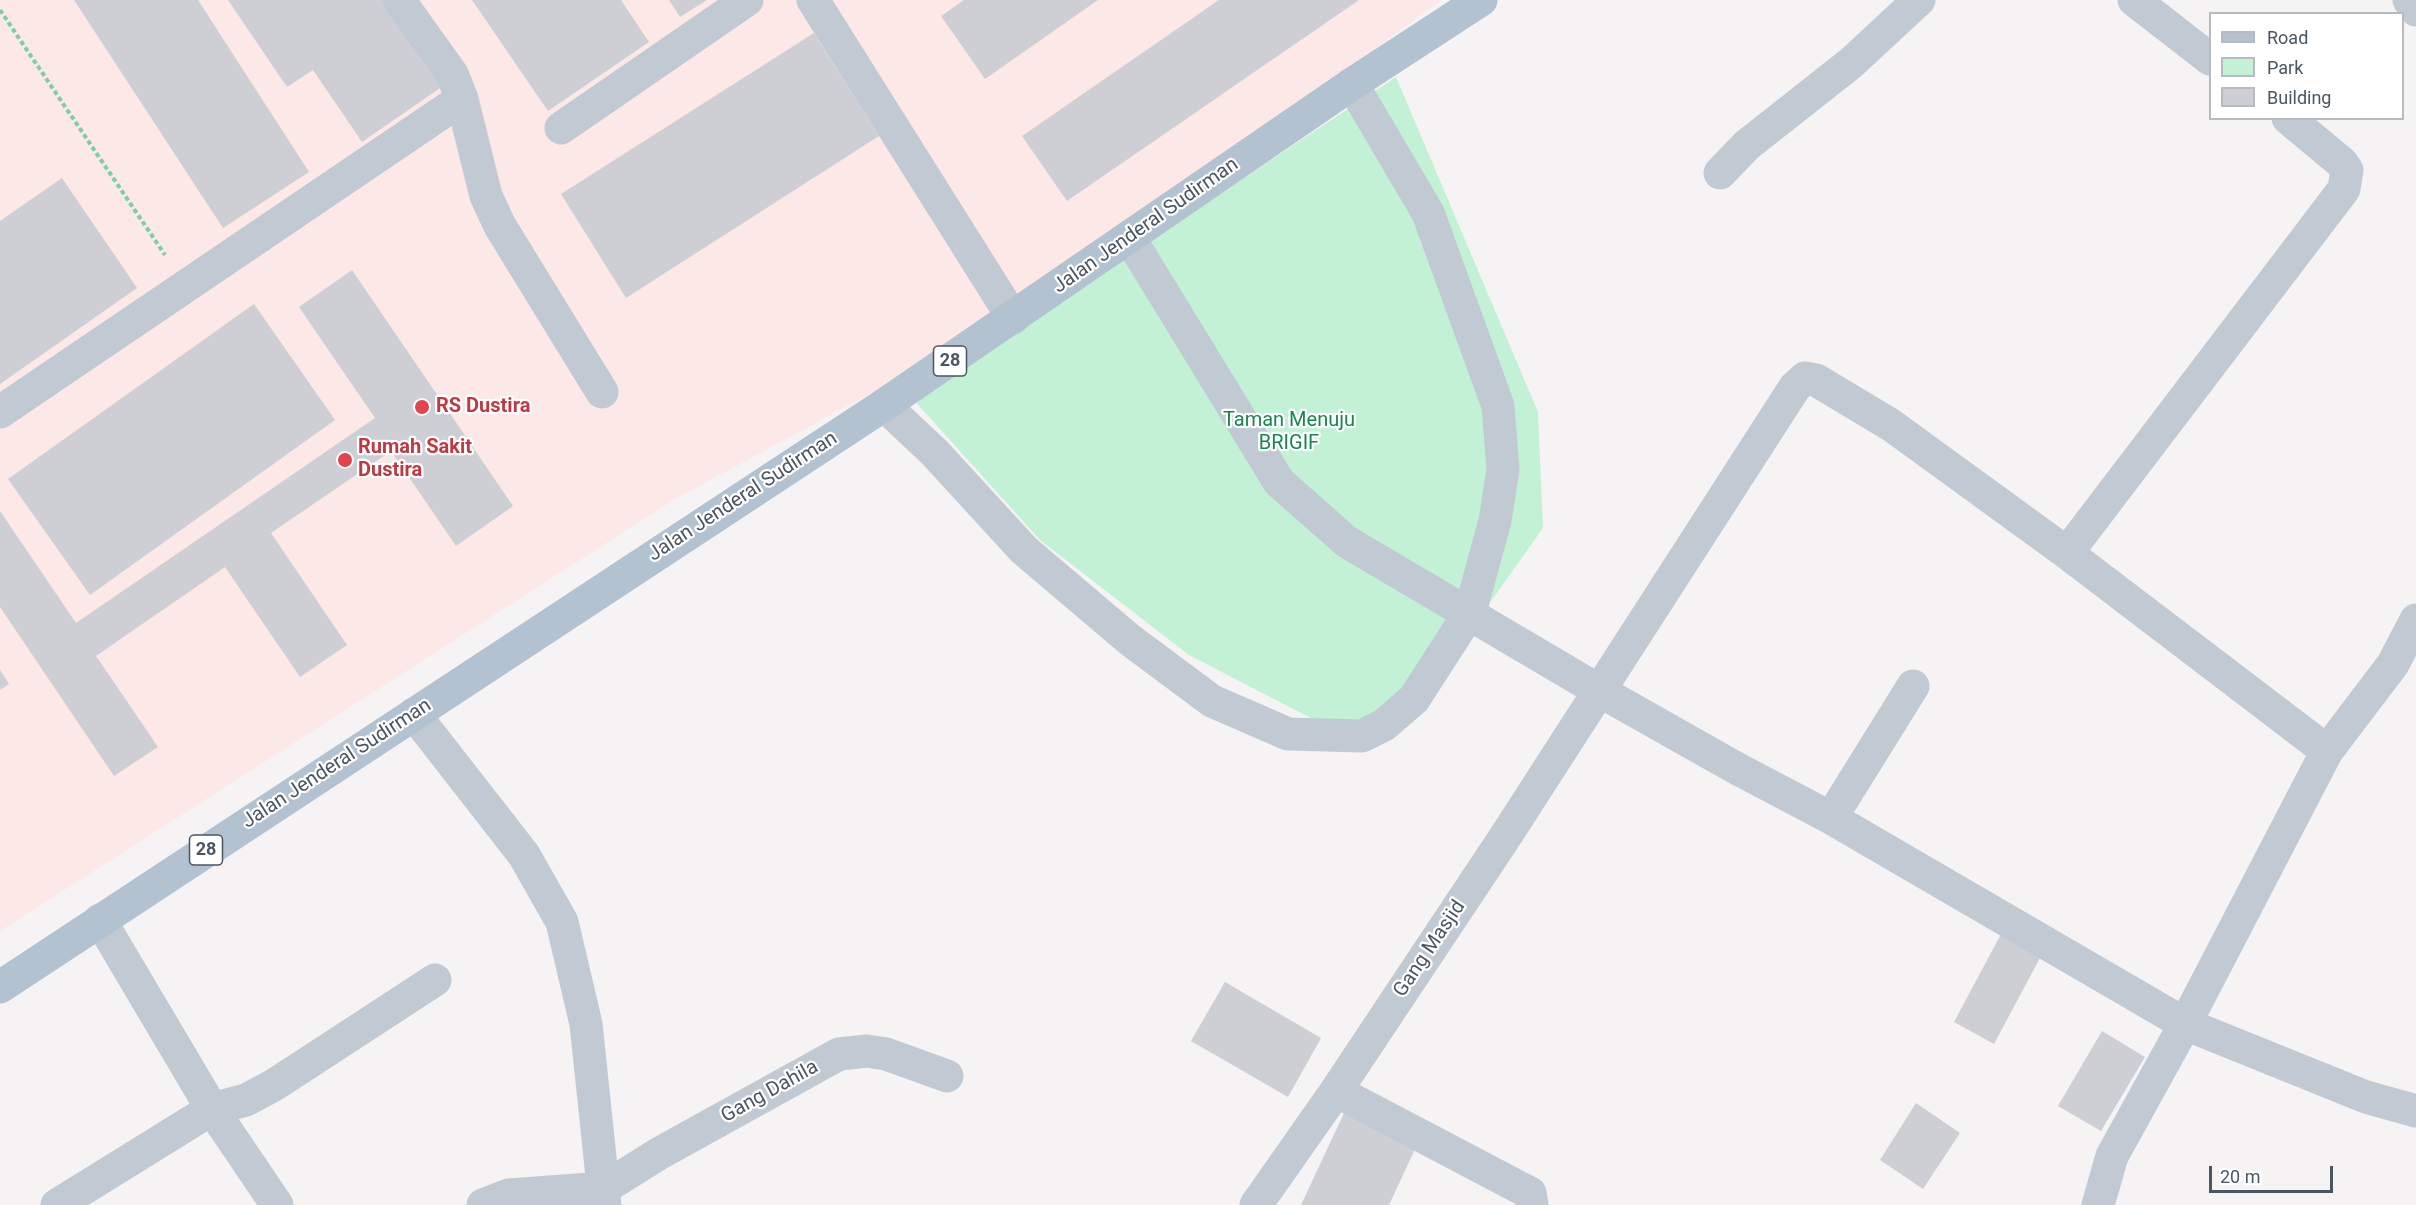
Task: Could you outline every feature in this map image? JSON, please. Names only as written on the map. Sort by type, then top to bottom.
[{"type":"main road","name":"Jalan Jenderal Sudirman","points":[[0,987],[884,405],[1352,84],[1481,0]]},
{"type":"street","points":[[399,0],[452,74],[462,99],[486,196],[500,226],[602,392]]},
{"type":"street","points":[[561,128],[747,0]]},
{"type":"street","points":[[813,0],[1013,318]]},
{"type":"street","points":[[1720,173],[1747,145],[1851,63],[1920,0]]},
{"type":"street","points":[[2134,0],[2209,57]]},
{"type":"street","points":[[2409,0],[2416,10]]},
{"type":"street","points":[[884,405],[935,453],[1024,550],[1130,640],[1212,701],[1288,734],[1362,736],[1384,725],[1414,699],[1470,612],[1495,521],[1503,470],[1498,406],[1428,213],[1352,84]]},
{"type":"street","points":[[0,412],[462,99]]},
{"type":"street","points":[[2290,120],[2342,163],[2347,170],[2344,189],[2067,553],[2326,751]]},
{"type":"street","points":[[1129,237],[1279,482],[1347,542],[1470,612],[1598,690],[1736,768],[1831,818],[2185,1024],[2366,1097],[2416,1111]]},
{"type":"street","name":"Gang Masjid","points":[[1256,1205],[1336,1091],[1788,397],[1805,378],[1816,380],[1891,425],[2067,553]]},
{"type":"street","points":[[2098,1205],[2112,1156],[2185,1024],[2326,751],[2393,664],[2416,620]]},
{"type":"street","points":[[1831,818],[1913,686]]},
{"type":"street","points":[[414,714],[524,855],[562,922],[586,1024],[605,1196],[508,1196],[483,1205]]},
{"type":"street","points":[[100,920],[212,1109],[277,1205]]},
{"type":"street","points":[[57,1205],[212,1109],[246,1100],[274,1085],[435,980]]},
{"type":"street","name":"Gang Dahila","points":[[605,1196],[660,1153],[839,1054],[856,1051],[876,1052],[947,1076]]},
{"type":"street","points":[[1336,1091],[1530,1193],[1532,1205]]},
{"type":"path","points":[[0,9],[185,285]]},
{"type":"shaded area","name":"RS Dustira","points":[[0,0],[1441,0],[1015,315],[675,499],[0,931]]},
{"type":"green space","name":"Taman Menuju BRIGIF","points":[[1396,77],[1538,412],[1543,528],[1399,731],[1326,726],[1189,655],[1040,540],[912,398]]},
{"type":"building","points":[[74,0],[198,0],[309,172],[223,228]]},
{"type":"building","points":[[228,0],[386,0],[443,86],[362,142],[313,70],[287,87]]},
{"type":"building","points":[[472,0],[621,0],[649,42],[548,111]]},
{"type":"building","points":[[669,0],[707,0],[680,17]]},
{"type":"building","points":[[964,0],[1098,0],[985,79],[941,16]]},
{"type":"building","points":[[1219,0],[1359,0],[1067,201],[1022,136]]},
{"type":"building","points":[[814,33],[879,136],[626,298],[561,194]]},
{"type":"building","points":[[62,178],[137,288],[0,384],[0,221]]},
{"type":"building","points":[[352,270],[513,506],[456,546],[391,451],[271,533],[347,645],[300,677],[225,567],[96,656],[158,747],[114,776],[0,607],[0,511],[76,623],[375,418],[299,307]]},
{"type":"building","points":[[254,304],[335,420],[90,595],[8,479]]},
{"type":"building","points":[[0,670],[9,684],[0,690]]},
{"type":"building","points":[[2001,934],[2041,956],[1994,1044],[1954,1022]]},
{"type":"building","points":[[1225,982],[1321,1038],[1288,1097],[1191,1041]]},
{"type":"building","points":[[2102,1031],[2145,1057],[2101,1131],[2058,1106]]},
{"type":"building","points":[[1916,1103],[1960,1133],[1923,1189],[1880,1160]]},
{"type":"building","points":[[1344,1113],[1416,1147],[1389,1205],[1301,1205]]},
{"type":"place","name":"RS Dustira","points":[[422,407]]},
{"type":"place","name":"Rumah Sakit Dustira","points":[[345,460]]}]
